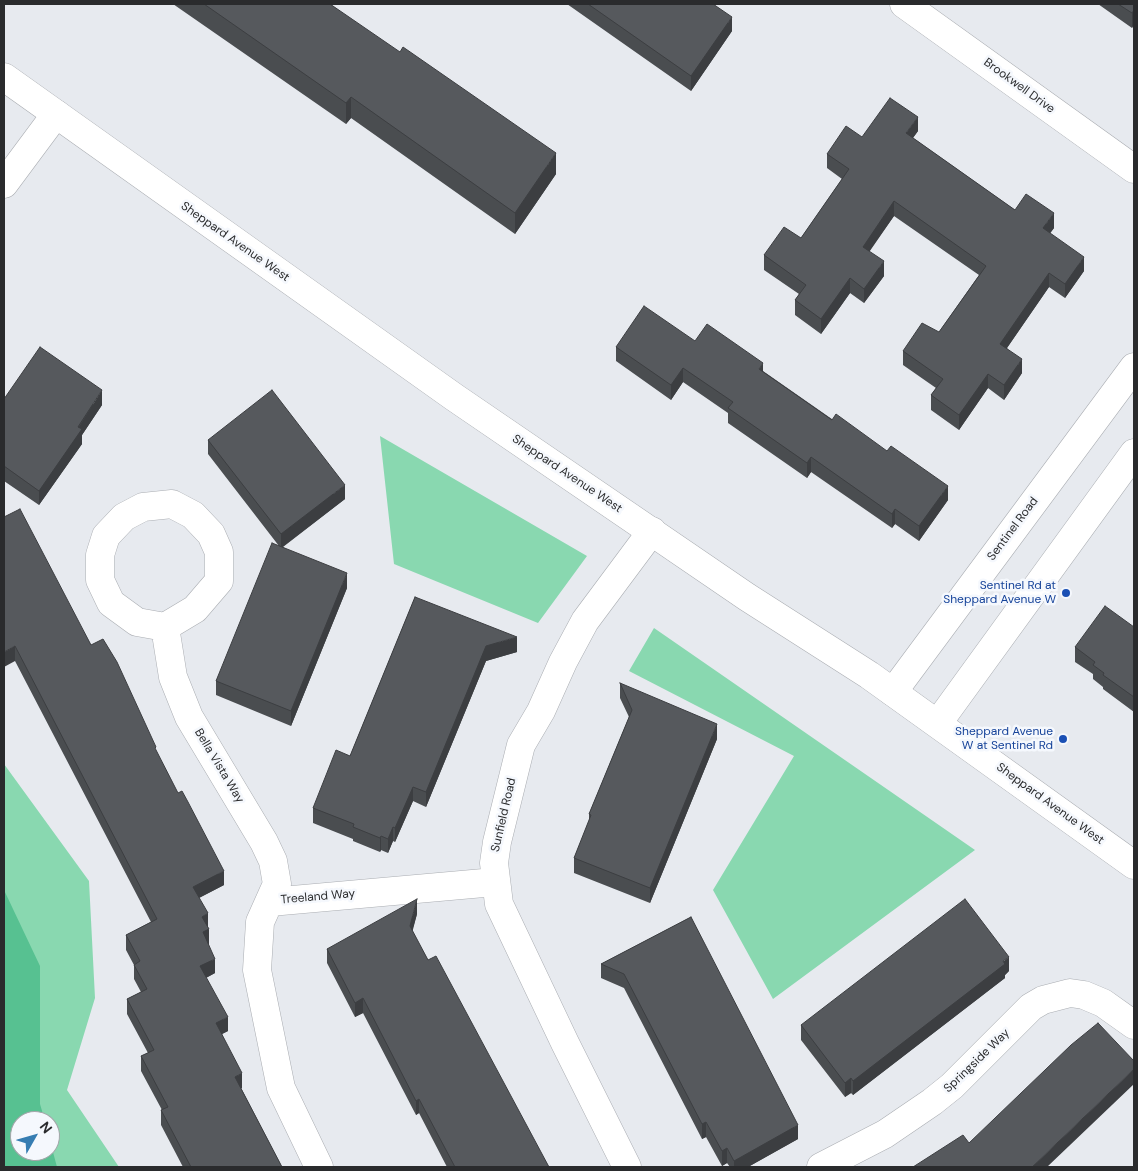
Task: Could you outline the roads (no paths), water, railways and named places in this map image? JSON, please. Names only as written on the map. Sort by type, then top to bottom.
[{"type":"street","name":"Brookwell Drive","points":[[904,4],[1134,169]]},
{"type":"street","name":"Sheppard Avenue West","points":[[4,77],[454,397],[747,597],[893,692],[1134,865]]},
{"type":"street","points":[[4,184],[56,114]]},
{"type":"street","name":"Sentinel Road","points":[[893,692],[1134,367]]},
{"type":"street","points":[[938,723],[1134,453]]},
{"type":"street","points":[[172,504],[193,515],[211,534],[219,552],[219,581],[194,610],[165,627],[136,622],[111,603],[100,580],[100,554],[106,536],[124,516],[142,507],[172,504]]},
{"type":"street","name":"Sunfield Road","points":[[628,1167],[564,1043],[499,904],[494,863],[497,842],[522,745],[541,711],[562,662],[585,621],[652,531]]},
{"type":"street","name":"Bella Vista Way","points":[[165,627],[173,677],[189,717],[264,842],[272,862],[276,884],[270,902]]},
{"type":"street","name":"Treeland Way","points":[[319,1167],[281,1088],[257,970],[260,922],[270,902],[495,882]]},
{"type":"street","name":"Springside Way","points":[[820,1167],[886,1134],[932,1102],[952,1086],[1032,1007],[1043,1000],[1070,993],[1084,995],[1103,1003],[1134,1025]]},
{"type":"place","name":"Sentinel Rd at Sheppard Avenue W","points":[[1066,593]]},
{"type":"place","name":"Sheppard Avenue W at Sentinel Rd","points":[[1063,739]]}]
